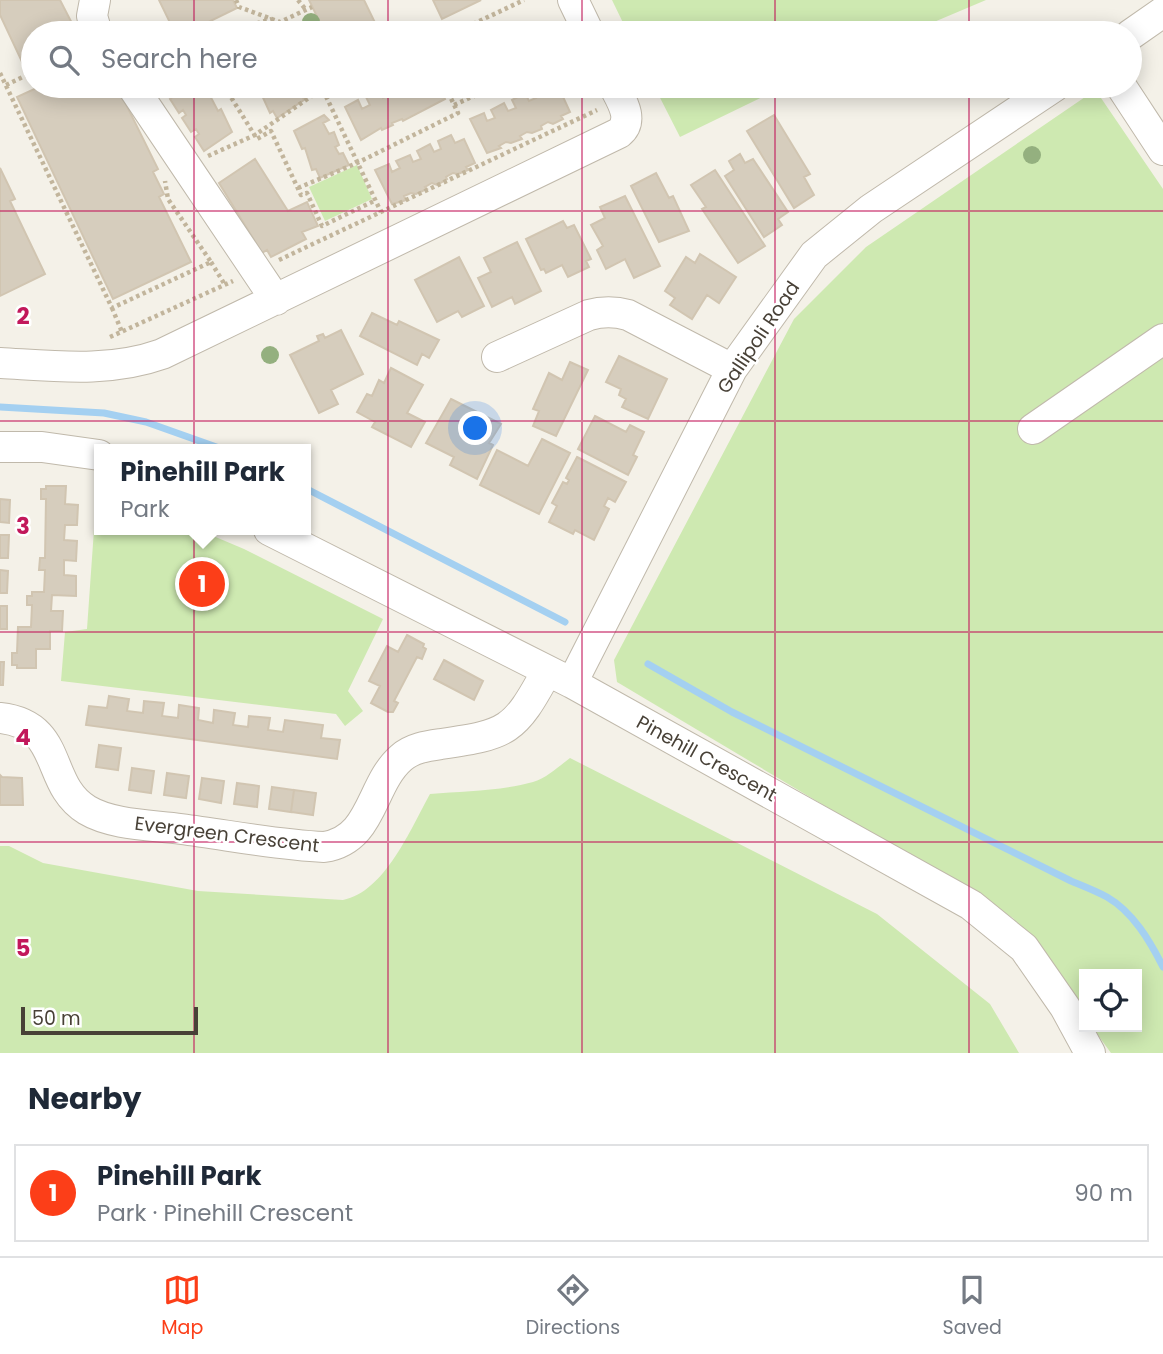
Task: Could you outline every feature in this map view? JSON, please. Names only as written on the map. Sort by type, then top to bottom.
[{"type":"street","points":[[93,21],[95,0]]},
{"type":"street","points":[[573,0],[583,21]]},
{"type":"street","points":[[1142,27],[1163,12]]},
{"type":"street","points":[[140,98],[276,300]]},
{"type":"street","points":[[0,363],[107,366],[138,362],[172,350],[619,133],[627,119],[623,104],[615,98]]},
{"type":"street","name":"Gallipoli Road","points":[[560,677],[732,369],[814,255],[871,209],[1037,98]]},
{"type":"street","points":[[1129,98],[1163,150]]},
{"type":"street","points":[[497,357],[602,311],[628,315],[732,369]]},
{"type":"street","points":[[1033,429],[1163,339]]},
{"type":"street","points":[[0,447],[42,447],[94,454]]},
{"type":"street","name":"Pinehill Crescent","points":[[279,535],[560,677],[971,905],[1024,948],[1065,1007],[1090,1053]]},
{"type":"street","name":"Evergreen Crescent","points":[[0,718],[23,723],[38,734],[72,797],[91,812],[130,822],[324,847],[344,841],[358,830],[399,759],[412,750],[484,738],[505,729],[560,677]]},
{"type":"path","points":[[236,0],[239,7],[277,21]]},
{"type":"path","points":[[298,0],[306,10]]},
{"type":"path","points":[[479,21],[524,0]]},
{"type":"path","points":[[282,21],[312,7]]},
{"type":"path","points":[[265,21],[272,19]]},
{"type":"path","points":[[0,73],[122,332]]},
{"type":"path","points":[[6,85],[21,78]]},
{"type":"path","points":[[232,98],[257,139],[271,131],[301,195],[307,193],[322,226],[376,200]]},
{"type":"path","points":[[225,285],[168,199],[165,181],[187,167],[255,135],[309,98]]},
{"type":"path","points":[[327,98],[381,212]]},
{"type":"path","points":[[298,188],[357,163],[458,113],[451,98]]},
{"type":"path","points":[[454,105],[469,98]]},
{"type":"path","points":[[103,340],[381,212],[605,98]]},
{"type":"path","points":[[112,308],[211,262]]},
{"type":"green space","points":[[612,0],[986,0],[936,21],[622,21]]},
{"type":"green space","points":[[660,98],[760,98],[680,137]]},
{"type":"green space","points":[[1084,98],[1101,98],[1163,189],[1163,1053],[1111,1053],[1096,1032],[1142,1032],[1142,969],[1079,969],[1079,1009],[1013,918],[617,682],[614,660],[794,319],[866,247]]},
{"type":"green space","points":[[357,165],[372,199],[325,221],[309,187]]},
{"type":"green space","points":[[94,530],[94,535],[211,535],[383,619],[348,691],[363,711],[345,726],[336,714],[61,681],[65,632],[87,629]]},
{"type":"green space","points":[[570,758],[877,914],[990,1004],[1019,1053],[0,1053],[0,846],[9,846],[43,863],[198,891],[343,900],[358,895],[384,872],[430,794],[495,789],[533,782],[548,775]]},
{"type":"building","points":[[0,0],[60,0],[71,21],[21,21],[21,60],[0,15]]},
{"type":"building","points":[[159,0],[233,0],[237,8],[210,21],[169,21]]},
{"type":"building","points":[[309,0],[364,0],[374,21],[319,21]]},
{"type":"building","points":[[433,0],[481,0],[442,19]]},
{"type":"building","points":[[17,97],[123,98],[158,169],[153,172],[164,194],[159,197],[191,262],[113,299]]},
{"type":"building","points":[[211,98],[218,111],[221,109],[232,132],[204,151],[195,137],[199,134],[196,129],[191,132],[182,118],[186,115],[183,110],[179,113],[170,99]]},
{"type":"building","points":[[263,98],[304,100],[277,118],[273,111],[270,113]]},
{"type":"building","points":[[366,98],[445,99],[361,140],[345,107],[358,100],[362,109],[370,105]]},
{"type":"building","points":[[516,98],[528,98],[529,101],[536,98],[564,98],[570,112],[553,124],[548,122],[541,126],[542,129],[527,132],[520,136],[522,139],[506,142],[499,146],[501,148],[487,153],[470,119],[484,113],[487,121],[495,118],[491,110],[504,103],[508,111],[516,108],[512,100]]},
{"type":"building","points":[[324,115],[329,120],[323,123],[329,134],[334,132],[339,145],[335,147],[339,154],[343,153],[349,165],[320,178],[316,169],[312,170],[305,148],[302,149],[294,131]]},
{"type":"building","points":[[774,115],[810,174],[804,177],[814,195],[794,208],[747,131]]},
{"type":"building","points":[[451,135],[455,143],[464,139],[475,163],[466,167],[468,170],[453,173],[437,185],[432,183],[425,187],[427,189],[404,196],[406,200],[392,204],[375,170],[389,164],[392,172],[400,168],[396,161],[410,155],[413,162],[421,159],[417,151],[430,144],[434,152],[441,149],[438,141]]},
{"type":"building","points":[[740,154],[745,163],[753,159],[788,212],[778,219],[782,225],[764,237],[725,176],[734,170],[729,161]]},
{"type":"building","points":[[255,159],[288,211],[307,202],[318,226],[302,232],[306,239],[271,257],[267,250],[262,253],[219,183]]},
{"type":"building","points":[[0,168],[15,199],[10,201],[45,274],[0,296]]},
{"type":"building","points":[[715,170],[765,246],[738,263],[702,209],[706,207],[691,185]]},
{"type":"building","points":[[656,173],[669,198],[673,196],[689,231],[659,242],[631,186]]},
{"type":"building","points":[[625,196],[660,266],[634,278],[625,259],[606,269],[597,250],[603,246],[591,225],[605,218],[600,207]]},
{"type":"building","points":[[563,221],[567,228],[574,225],[591,259],[586,261],[589,267],[568,277],[562,265],[546,273],[544,269],[541,270],[526,239]]},
{"type":"building","points":[[517,242],[541,291],[515,304],[512,297],[492,307],[478,278],[491,272],[484,258]]},
{"type":"building","points":[[700,254],[736,277],[719,303],[707,295],[692,319],[670,305],[675,298],[665,291],[686,257],[695,263]]},
{"type":"building","points":[[459,257],[484,306],[462,317],[458,311],[437,322],[415,280]]},
{"type":"building","points":[[372,313],[397,325],[399,321],[439,340],[429,358],[422,354],[417,365],[360,336]]},
{"type":"building","points":[[341,330],[363,374],[331,390],[338,404],[319,413],[290,355],[319,341],[317,336],[323,334],[325,338]]},
{"type":"building","points":[[619,356],[667,379],[648,419],[622,407],[626,399],[619,395],[621,389],[606,382]]},
{"type":"building","points":[[570,362],[588,370],[556,436],[533,426],[539,411],[533,409],[549,373],[562,380]]},
{"type":"building","points":[[391,368],[423,385],[407,413],[425,422],[411,447],[372,427],[375,422],[357,412],[367,394],[372,396],[379,380],[384,383]]},
{"type":"building","points":[[451,399],[501,424],[489,443],[493,445],[477,479],[450,465],[454,457],[426,443]]},
{"type":"building","points":[[595,416],[626,432],[630,425],[644,432],[633,455],[637,457],[628,475],[578,449]]},
{"type":"building","points":[[542,439],[570,453],[539,514],[480,485],[497,450],[528,466]]},
{"type":"building","points":[[577,457],[626,482],[615,502],[608,498],[604,506],[609,509],[594,540],[575,530],[573,534],[549,522],[557,506],[552,503],[563,482],[567,484],[569,480],[566,478]]},
{"type":"building","points":[[46,486],[66,486],[65,504],[78,505],[77,525],[65,525],[64,540],[77,541],[76,561],[64,560],[64,575],[76,576],[76,596],[52,595],[51,611],[63,611],[62,631],[50,631],[50,649],[36,649],[36,668],[17,668],[17,665],[12,665],[12,653],[17,653],[18,627],[31,627],[32,605],[27,605],[27,596],[32,596],[32,592],[44,592],[45,570],[39,570],[40,558],[45,558],[46,499],[41,499],[41,489],[46,489]]},
{"type":"building","points":[[0,499],[10,500],[9,523],[0,522]]},
{"type":"building","points":[[0,535],[9,535],[8,558],[0,558]]},
{"type":"building","points":[[0,570],[8,571],[7,593],[0,593]]},
{"type":"building","points":[[0,606],[7,606],[7,629],[0,629]]},
{"type":"building","points":[[407,635],[424,644],[426,649],[422,659],[417,657],[394,701],[398,703],[393,712],[388,712],[371,703],[380,686],[369,681],[387,646],[398,652]]},
{"type":"building","points":[[444,660],[483,681],[474,700],[434,679]]},
{"type":"building","points":[[0,662],[4,662],[3,685],[0,685]]},
{"type":"building","points":[[109,696],[129,699],[127,711],[143,713],[144,701],[164,703],[162,716],[178,718],[179,705],[199,708],[198,720],[213,723],[214,710],[235,713],[233,725],[248,727],[249,716],[270,718],[268,730],[283,732],[285,720],[323,725],[321,738],[340,740],[337,759],[86,725],[89,706],[107,708]]},
{"type":"building","points":[[99,745],[121,748],[118,770],[96,767]]},
{"type":"building","points":[[132,768],[154,771],[151,793],[129,790]]},
{"type":"building","points":[[167,773],[189,776],[186,798],[164,795]]},
{"type":"building","points":[[0,775],[22,778],[23,805],[0,805]]},
{"type":"building","points":[[202,778],[224,781],[221,803],[199,799]]},
{"type":"building","points":[[237,783],[259,786],[257,807],[234,804]]},
{"type":"building","points":[[272,787],[294,790],[291,812],[269,809]]},
{"type":"building","points":[[294,790],[316,793],[313,815],[291,812]]},
{"type":"waterway","points":[[0,407],[104,413],[146,422],[208,444]]},
{"type":"waterway","points":[[311,491],[565,622]]},
{"type":"waterway","points":[[648,664],[732,712],[1107,897],[1133,919],[1163,967]]},
{"type":"place","name":"Pinehill Park","points":[[202,584]]}]
